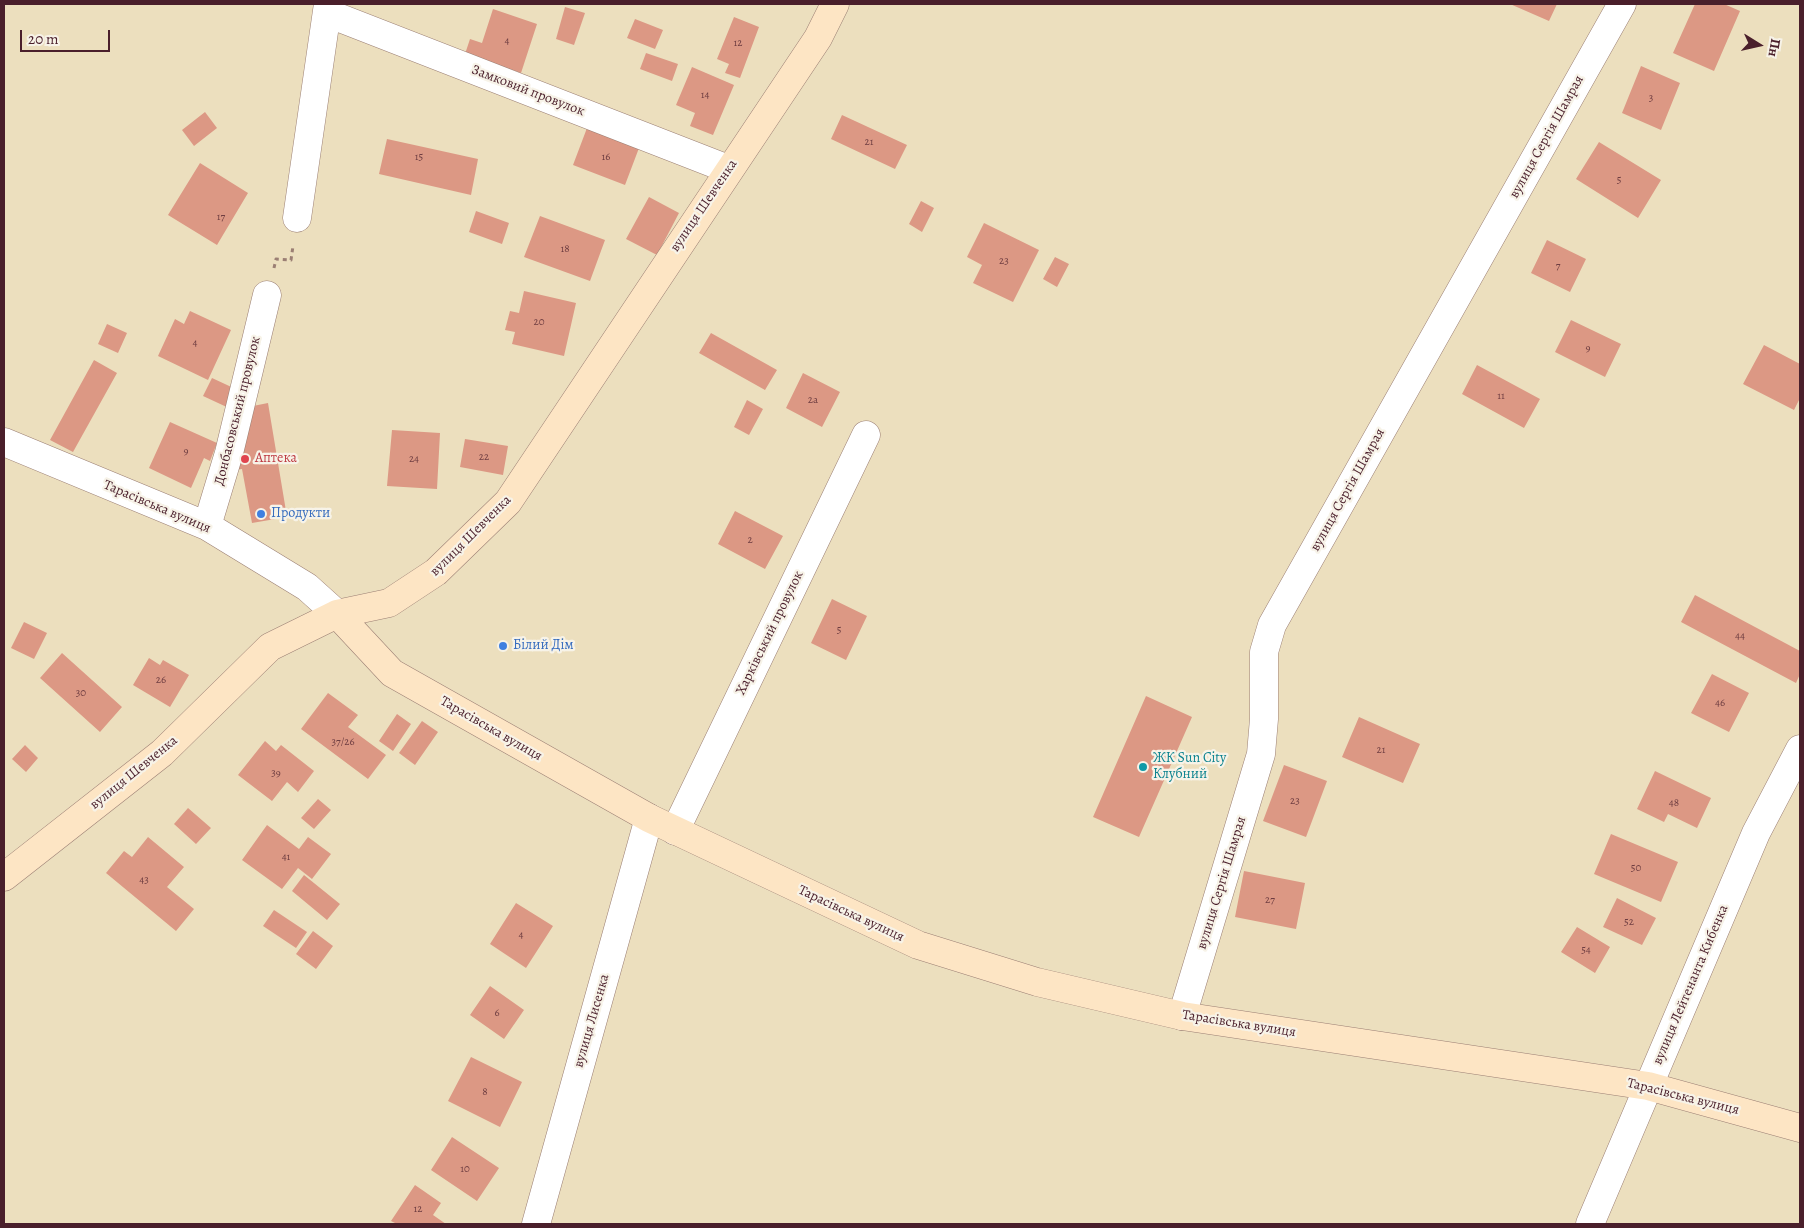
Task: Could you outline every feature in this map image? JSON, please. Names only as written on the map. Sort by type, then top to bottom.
[{"type":"street","name":"вулиця Шевченка","points":[[4,877],[162,753],[270,647],[337,614],[389,603],[436,572],[508,502],[728,169],[818,38],[836,4]]},
{"type":"street","name":"вулиця Сергія Шамрая","points":[[1182,1016],[1261,754],[1264,718],[1264,652],[1272,625],[1622,4]]},
{"type":"street","name":"Замковий провулок","points":[[328,8],[728,169]]},
{"type":"street","points":[[297,218],[328,8]]},
{"type":"street","name":"Донбасовський провулок","points":[[207,526],[229,453],[267,295]]},
{"type":"street","name":"Харківський провулок","points":[[675,831],[866,435]]},
{"type":"street","name":"Тарасівська вулиця","points":[[4,442],[207,526],[307,587],[337,614],[392,673],[649,818],[918,945],[1037,982],[1182,1016],[1648,1086],[1800,1128]]},
{"type":"street","name":"вулиця Лейтенанта Кибенка","points":[[1590,1224],[1756,833],[1800,748]]},
{"type":"street","name":"вулиця Лисенка","points":[[536,1224],[649,818]]},
{"type":"path","points":[[276,259],[291,260]]},
{"type":"building","points":[[1510,4],[1557,4],[1549,21]]},
{"type":"building","points":[[1695,4],[1724,4],[1740,11],[1714,71],[1673,53]]},
{"type":"building","points":[[565,7],[585,13],[574,45],[556,39]]},
{"type":"building","points":[[493,9],[537,24],[521,73],[465,54],[470,39],[482,43]]},
{"type":"building","points":[[734,17],[759,27],[740,78],[725,73],[729,64],[717,59]]},
{"type":"building","points":[[635,19],[663,30],[655,49],[627,38]]},
{"type":"building","points":[[646,53],[678,64],[672,81],[640,69]]},
{"type":"building","points":[[1641,66],[1680,83],[1661,130],[1622,113]]},
{"type":"building","points":[[692,67],[734,85],[713,135],[690,126],[695,113],[676,105]]},
{"type":"building","points":[[205,112],[217,128],[194,146],[182,130]]},
{"type":"building","points":[[842,115],[907,145],[895,169],[831,139]]},
{"type":"building","points":[[587,128],[639,148],[625,185],[573,165]]},
{"type":"building","points":[[387,139],[478,159],[471,195],[379,174]]},
{"type":"building","points":[[1599,142],[1661,180],[1638,218],[1576,179]]},
{"type":"building","points":[[200,163],[248,193],[217,245],[168,215]]},
{"type":"building","points":[[649,197],[679,213],[657,255],[626,239]]},
{"type":"building","points":[[921,201],[934,208],[922,232],[909,224]]},
{"type":"building","points":[[476,211],[509,223],[502,244],[469,232]]},
{"type":"building","points":[[540,216],[605,240],[590,281],[524,257]]},
{"type":"building","points":[[984,223],[1039,250],[1013,302],[973,283],[982,265],[967,257]]},
{"type":"building","points":[[1547,240],[1586,259],[1570,292],[1531,273]]},
{"type":"building","points":[[1055,257],[1069,264],[1057,287],[1043,279]]},
{"type":"building","points":[[524,291],[576,303],[564,356],[512,344],[515,332],[505,330],[510,311],[519,313]]},
{"type":"building","points":[[190,311],[231,330],[208,380],[158,356],[175,319],[184,324]]},
{"type":"building","points":[[1571,320],[1621,344],[1605,377],[1555,352]]},
{"type":"building","points":[[107,324],[127,333],[118,353],[98,344]]},
{"type":"building","points":[[711,333],[777,370],[765,390],[699,353]]},
{"type":"building","points":[[1764,345],[1800,364],[1800,398],[1794,410],[1743,384]]},
{"type":"building","points":[[94,360],[117,373],[73,452],[50,440]]},
{"type":"building","points":[[1477,365],[1540,399],[1524,428],[1462,394]]},
{"type":"building","points":[[803,373],[840,392],[822,427],[786,408]]},
{"type":"building","points":[[212,378],[240,391],[231,409],[203,396]]},
{"type":"building","points":[[747,400],[763,409],[749,435],[734,427]]},
{"type":"building","points":[[268,403],[287,517],[252,523],[242,469],[234,470],[253,406]]},
{"type":"building","points":[[170,422],[217,443],[210,461],[204,458],[191,488],[149,468]]},
{"type":"building","points":[[392,430],[440,433],[437,489],[387,486]]},
{"type":"building","points":[[465,439],[508,446],[503,475],[460,467]]},
{"type":"building","points":[[735,511],[783,536],[765,569],[718,544]]},
{"type":"building","points":[[1695,595],[1800,651],[1800,674],[1796,683],[1681,622]]},
{"type":"building","points":[[832,599],[867,616],[846,660],[811,643]]},
{"type":"building","points":[[24,622],[47,633],[34,659],[11,648]]},
{"type":"building","points":[[62,653],[122,707],[100,732],[40,678]]},
{"type":"building","points":[[149,658],[160,665],[163,660],[189,675],[170,707],[133,685]]},
{"type":"building","points":[[1712,674],[1749,693],[1729,732],[1691,713]]},
{"type":"building","points":[[328,693],[358,715],[348,727],[386,755],[368,779],[301,729]]},
{"type":"building","name":"ЖК Sun City Клубний","points":[[1146,696],[1192,717],[1139,837],[1093,817]]},
{"type":"building","points":[[397,714],[411,724],[393,751],[379,741]]},
{"type":"building","points":[[1359,717],[1420,744],[1403,783],[1342,757]]},
{"type":"building","points":[[422,721],[438,732],[415,765],[399,753]]},
{"type":"building","points":[[265,741],[276,751],[281,745],[314,771],[298,792],[287,782],[272,801],[238,775]]},
{"type":"building","points":[[25,745],[38,758],[26,772],[12,759]]},
{"type":"building","points":[[1284,765],[1327,781],[1306,837],[1263,821]]},
{"type":"building","points":[[1655,771],[1711,798],[1697,828],[1668,814],[1664,822],[1637,809]]},
{"type":"building","points":[[318,799],[331,810],[314,829],[301,818]]},
{"type":"building","points":[[188,808],[211,828],[196,844],[174,824]]},
{"type":"building","points":[[267,825],[299,849],[308,837],[331,854],[312,879],[298,868],[282,889],[242,860]]},
{"type":"building","points":[[1611,834],[1678,862],[1661,902],[1594,874]]},
{"type":"building","points":[[148,837],[184,867],[167,887],[194,909],[176,931],[106,873],[124,851],[132,857]]},
{"type":"building","points":[[1244,871],[1305,883],[1296,929],[1235,917]]},
{"type":"building","points":[[304,875],[340,904],[327,920],[292,891]]},
{"type":"building","points":[[1617,898],[1656,918],[1642,945],[1603,927]]},
{"type":"building","points":[[516,903],[553,926],[526,968],[490,944]]},
{"type":"building","points":[[274,910],[307,932],[296,948],[263,926]]},
{"type":"building","points":[[1577,927],[1610,947],[1595,973],[1561,952]]},
{"type":"building","points":[[313,931],[333,946],[316,969],[296,954]]},
{"type":"building","points":[[490,986],[524,1010],[504,1039],[470,1015]]},
{"type":"building","points":[[471,1057],[522,1082],[500,1127],[448,1101]]},
{"type":"building","points":[[452,1137],[499,1168],[477,1201],[431,1170]]},
{"type":"building","points":[[415,1185],[441,1203],[433,1215],[446,1224],[397,1224],[391,1221]]},
{"type":"place","name":"Аптека","points":[[245,459]]},
{"type":"place","name":"Продукти","points":[[261,514]]},
{"type":"place","name":"Білий Дім","points":[[503,646]]},
{"type":"place","name":"ЖК Sun City Клубний","points":[[1143,767]]}]
